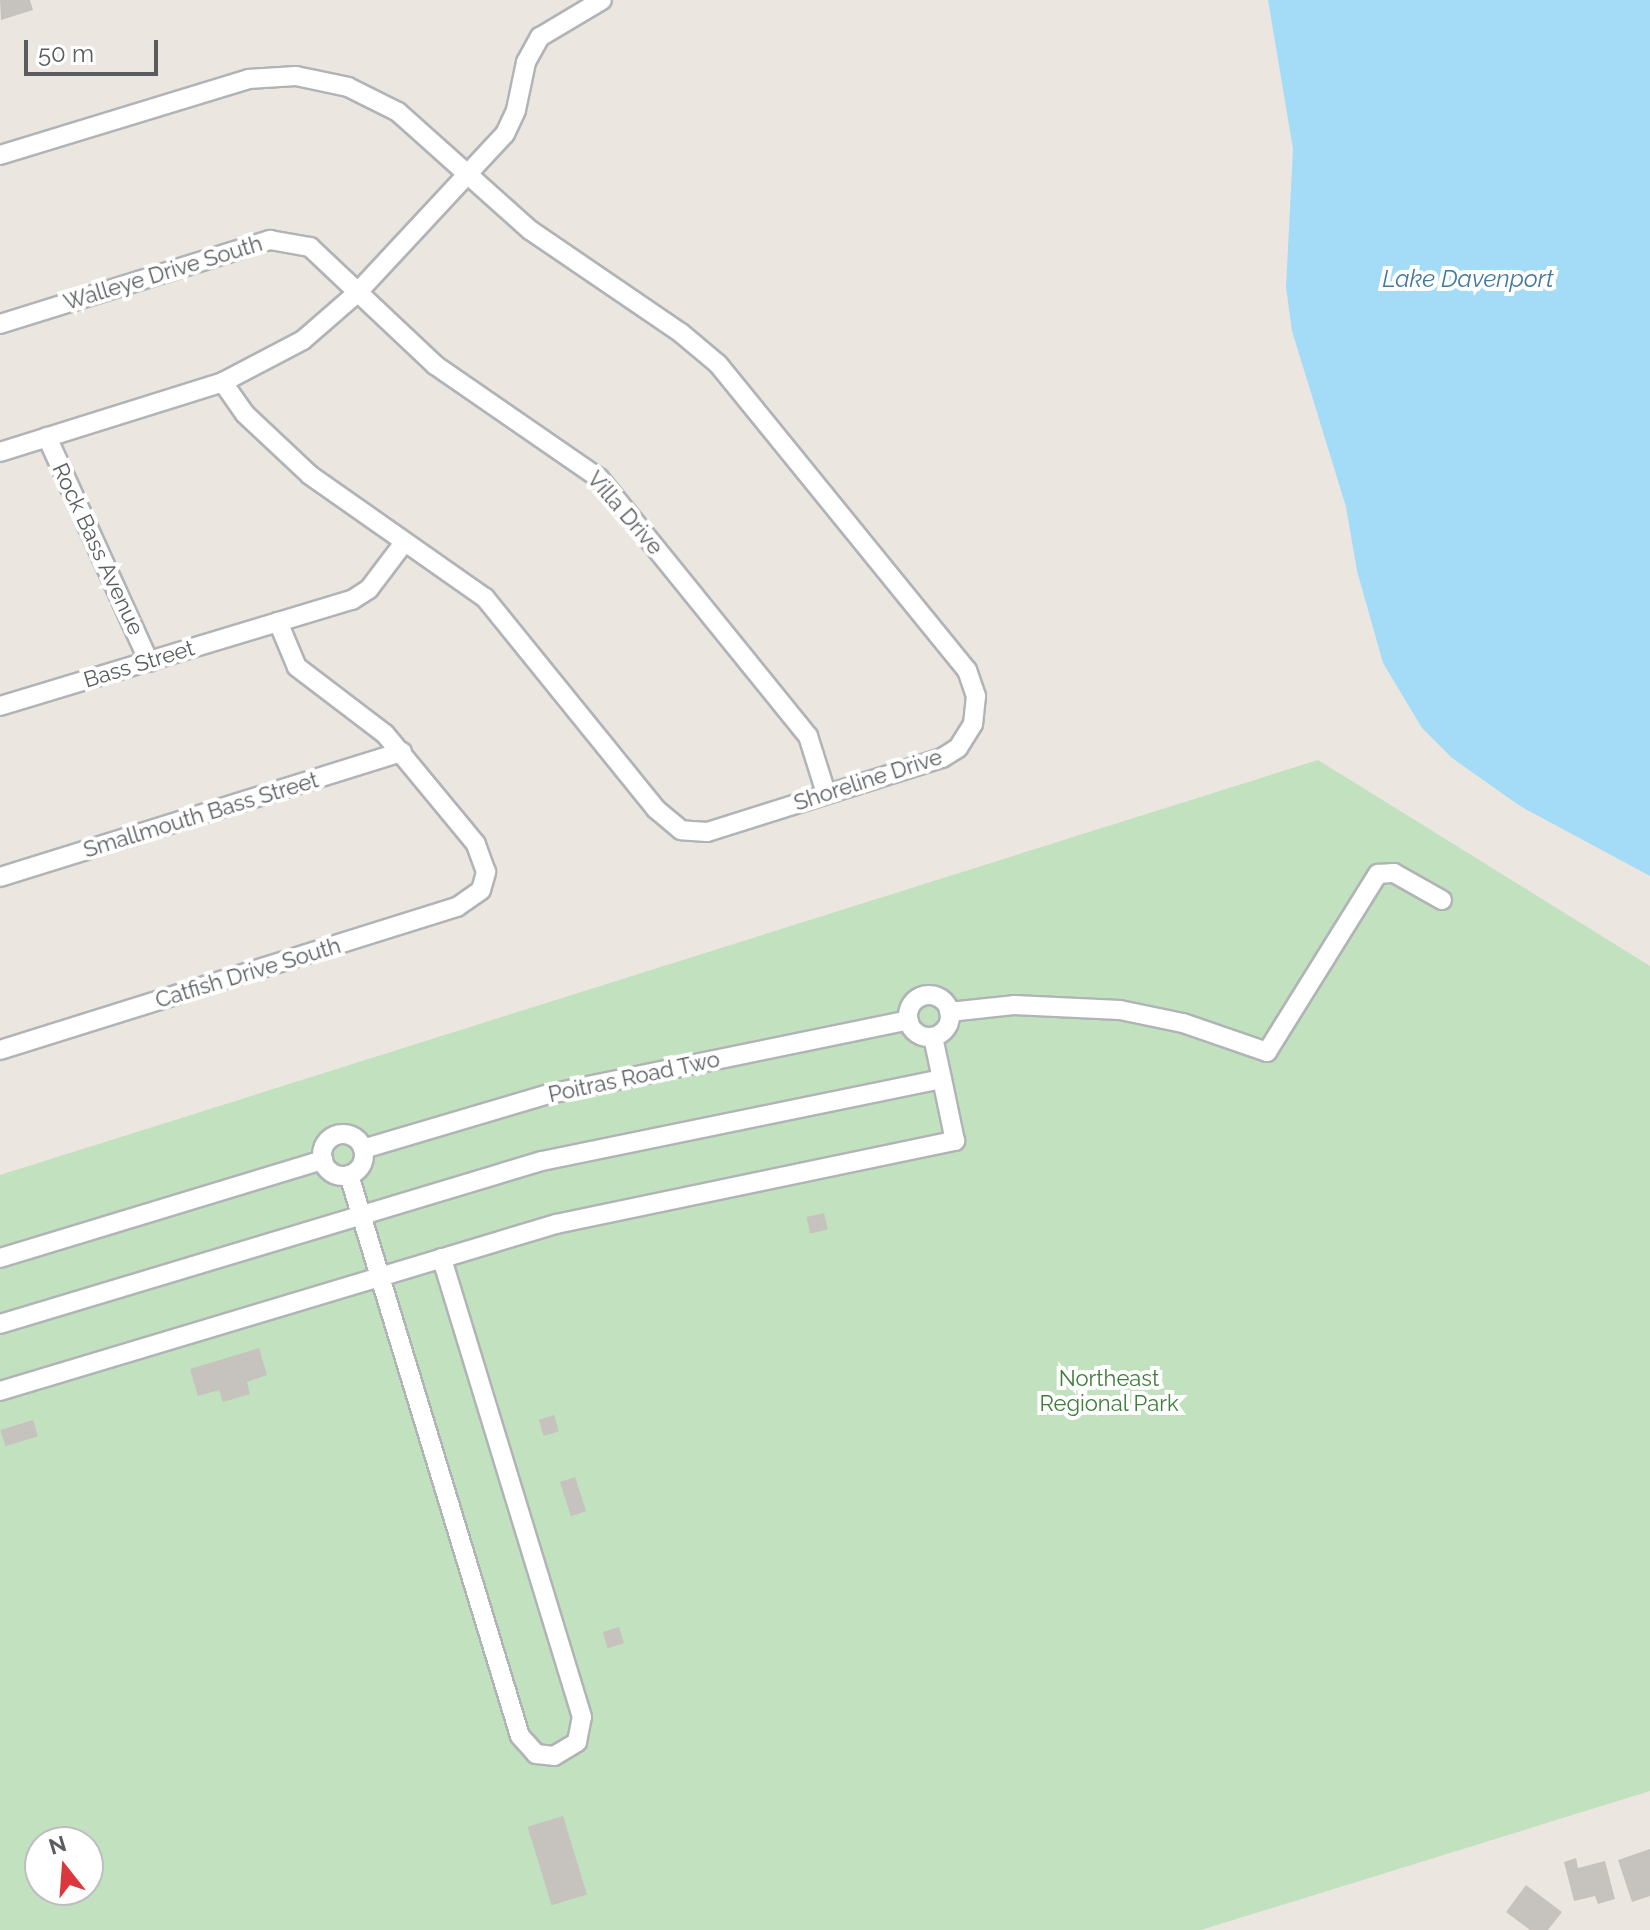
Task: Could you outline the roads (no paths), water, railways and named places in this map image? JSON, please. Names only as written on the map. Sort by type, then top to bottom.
[{"type":"street","points":[[0,452],[223,382],[297,345],[357,293],[510,125],[532,47],[602,0]]},
{"type":"street","name":"Shoreline Drive","points":[[0,155],[248,79],[296,76],[348,87],[398,112],[530,230],[681,333],[718,364],[967,670],[976,696],[973,724],[958,748],[942,758],[707,832],[681,830],[656,809],[485,598],[403,544],[310,475],[245,414],[223,382]]},
{"type":"street","name":"Walleye Drive South","points":[[0,324],[270,240],[310,247],[357,293]]},
{"type":"street","name":"Villa Drive","points":[[357,293],[462,386],[599,478],[808,736],[826,793]]},
{"type":"street","name":"Rock Bass Avenue","points":[[47,437],[149,662]]},
{"type":"street","name":"Bass Street","points":[[0,706],[362,595],[403,544]]},
{"type":"street","points":[[278,622],[297,667],[352,704],[402,752]]},
{"type":"street","name":"Smallmouth Bass Street","points":[[0,877],[402,752]]},
{"type":"street","name":"Catfish Drive South","points":[[0,1050],[457,907],[476,897],[485,881],[476,844],[402,752]]},
{"type":"street","name":"Poitras Road Two","points":[[363,1149],[549,1094],[908,1020],[912,1004],[924,996],[943,1001],[949,1012],[1024,1004],[1120,1010],[1183,1023],[1267,1052],[1378,874],[1394,873],[1442,900]]},
{"type":"street","points":[[908,1020],[919,1035],[933,1037],[945,1030],[949,1012]]},
{"type":"street","points":[[0,1391],[556,1224],[955,1141],[933,1037]]},
{"type":"street","points":[[0,1324],[554,1158],[942,1079]]},
{"type":"street","points":[[337,1135],[350,1135],[363,1149],[360,1167],[349,1175],[335,1174],[323,1160],[326,1143],[337,1135]]},
{"type":"street","points":[[0,1258],[323,1160]]},
{"type":"street","points":[[349,1175],[520,1736],[536,1754],[554,1756],[577,1742],[582,1717],[442,1258]]},
{"type":"water","name":"Lake Davenport","points":[[1268,0],[1650,0],[1650,876],[1520,806],[1452,758],[1422,728],[1383,663],[1357,571],[1346,507],[1292,331],[1286,287],[1293,149]]},
{"type":"park label","name":"Northeast Regional Park","points":[[1109,1390]]}]
